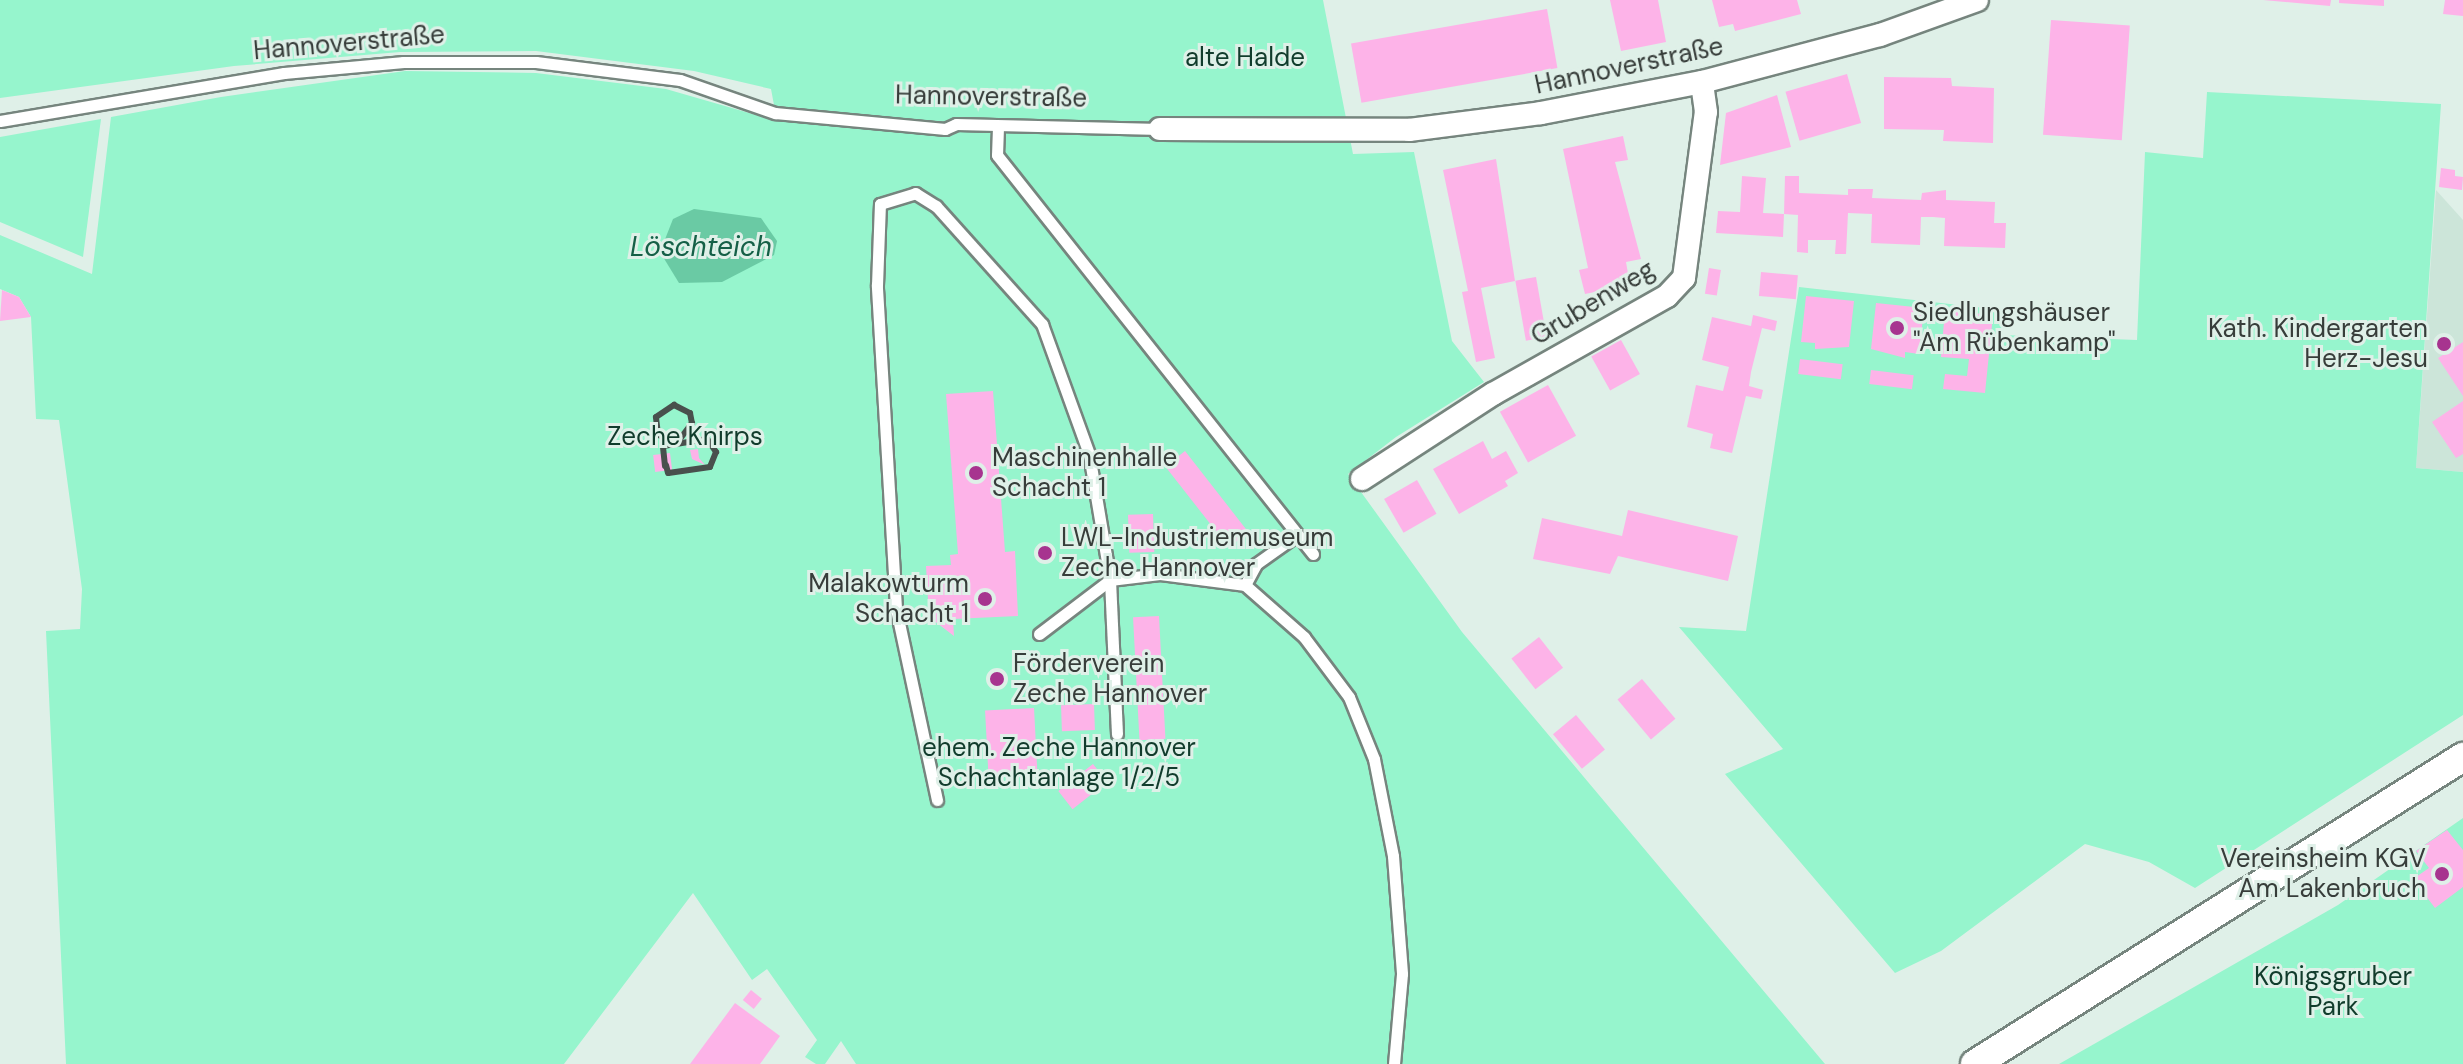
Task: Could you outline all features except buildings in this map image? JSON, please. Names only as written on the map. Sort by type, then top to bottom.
[{"type":"street","name":"Hannoverstraße","points":[[1160,129],[1409,130],[1541,113],[1702,82],[1880,35],[1977,0]]},
{"type":"street","name":"Grubenweg","points":[[1362,479],[1493,394],[1667,296],[1684,278],[1706,112],[1702,82]]},
{"type":"street","points":[[1975,1064],[2463,757]]},
{"type":"lane","name":"Hannoverstraße","points":[[0,121],[284,73],[403,62],[536,62],[680,80],[775,113],[945,129],[956,124],[1160,129]]},
{"type":"lane","points":[[998,127],[997,155],[1313,554]]},
{"type":"lane","points":[[937,800],[896,608],[879,355],[880,204],[915,193],[936,206],[1042,324],[1089,454],[1110,580],[1117,734]]},
{"type":"lane","points":[[1245,585],[1256,564],[1297,535]]},
{"type":"lane","points":[[1039,634],[1110,580],[1160,574],[1245,585],[1304,637],[1340,685],[1374,759],[1393,856],[1402,974],[1394,1064]]},
{"type":"shaded area","name":"Kath. Kindergarten Herz-Jesu","points":[[2436,190],[2463,220],[2463,472],[2416,468]]},
{"type":"green space","points":[[0,0],[1323,0],[1353,154],[1414,152],[1452,341],[1484,382],[1396,437],[1348,474],[1462,632],[1825,1064],[856,1064],[841,1041],[825,1064],[816,1064],[805,1057],[817,1040],[767,969],[752,980],[693,893],[564,1064],[66,1064],[46,631],[80,629],[82,589],[59,420],[36,419],[31,317],[19,297],[0,289],[0,235],[92,274],[111,117],[221,97],[405,71],[536,73],[666,89],[777,121],[771,89],[694,71],[536,51],[400,52],[234,66],[0,98]]},
{"type":"green space","points":[[2207,92],[2441,104],[2416,468],[2463,472],[2463,715],[2195,888],[2149,862],[2085,844],[1941,951],[1895,973],[1725,774],[1783,749],[1679,627],[1746,631],[1799,287],[2003,310],[2003,335],[2137,340],[2145,152],[2203,158]]},
{"type":"green space","points":[[101,119],[83,257],[0,222],[0,137]]},
{"type":"green space","name":"Königsgruber Park","points":[[2463,818],[2463,1064],[2059,1064],[2338,905]]},
{"type":"water","name":"Löschteich","points":[[694,209],[761,218],[777,241],[774,255],[722,282],[679,283],[660,252],[673,219]]},
{"type":"railway","points":[[666,440],[658,434],[656,417],[674,405],[690,413],[692,423],[680,439]]},
{"type":"railway","points":[[665,466],[663,446],[707,439],[716,452],[710,467],[668,473],[666,465]]},
{"type":"place","name":"Siedlungshäuser \"Am Rübenkamp\"","points":[[1897,328]]},
{"type":"place","name":"Kath. Kindergarten Herz-Jesu","points":[[2444,344]]},
{"type":"place","name":"Maschinenhalle Schacht 1","points":[[976,473]]},
{"type":"place","name":"LWL-Industriemuseum Zeche Hannover","points":[[1045,553]]},
{"type":"place","name":"Malakowturm Schacht 1","points":[[985,599]]},
{"type":"place","name":"Förderverein Zeche Hannover","points":[[997,679]]},
{"type":"place","name":"Vereinsheim KGV Am Lakenbruch","points":[[2442,874]]},
{"type":"park label","name":"alte Halde","points":[[1245,58]]},
{"type":"park label","name":"Zeche Knirps","points":[[685,437]]},
{"type":"park label","name":"ehem. Zeche Hannover Schachtanlage 1/2/5","points":[[1059,763]]}]
